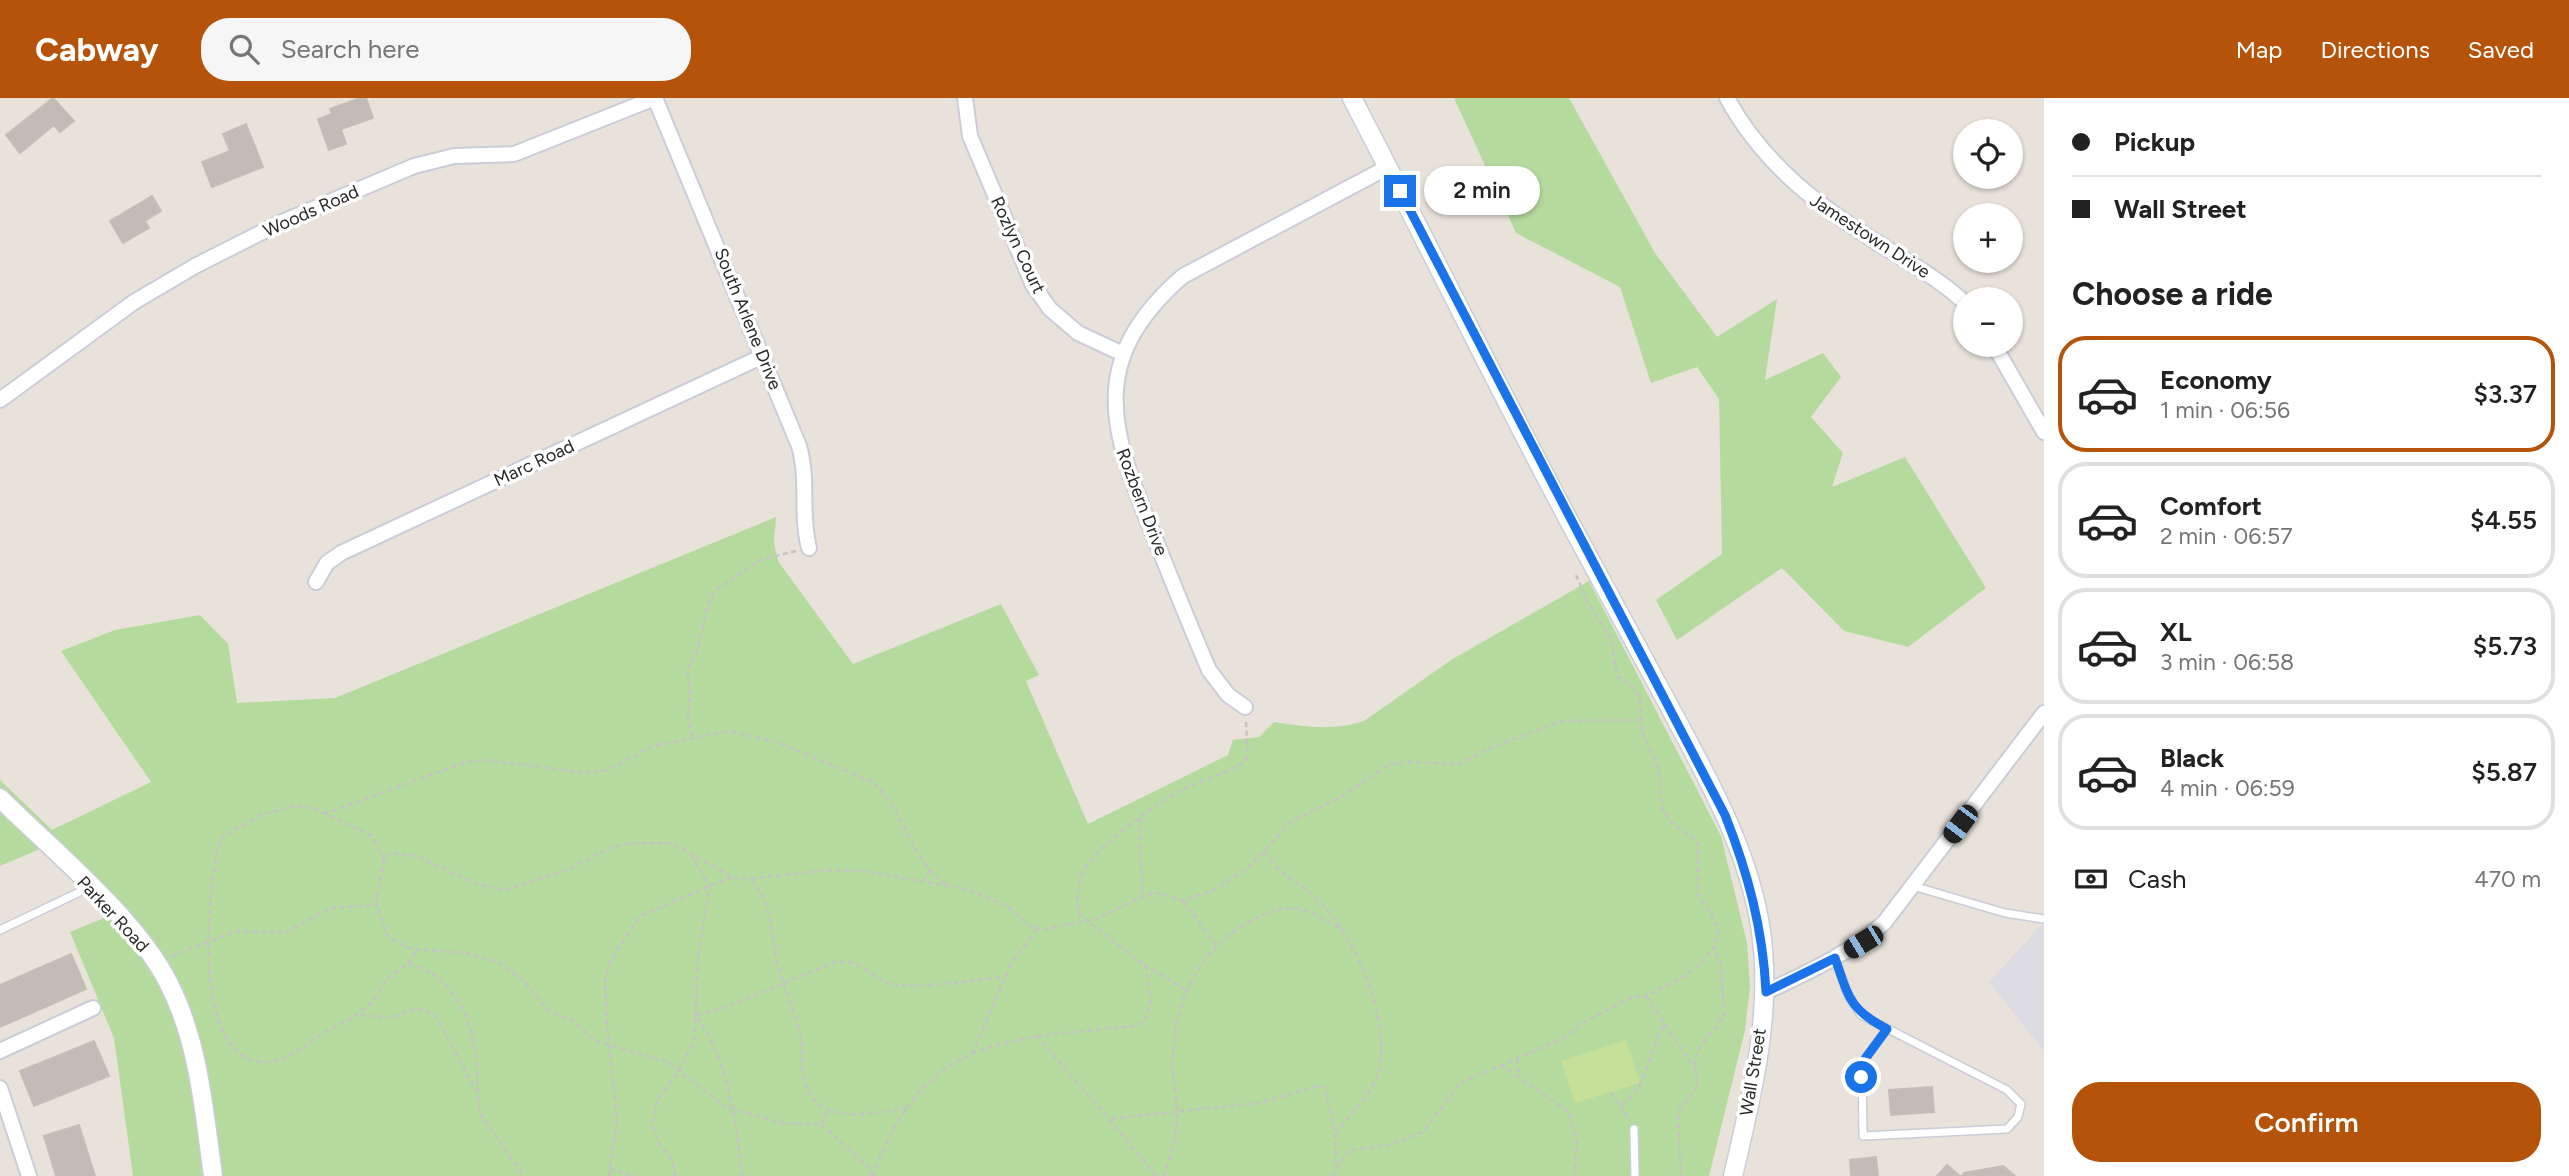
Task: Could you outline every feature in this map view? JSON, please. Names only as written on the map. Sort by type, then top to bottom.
[{"type":"street","name":"South Arlene Drive","points":[[655,98],[802,455],[804,518],[809,548]]},
{"type":"street","name":"Woods Road","points":[[0,400],[77,341],[134,302],[195,266],[280,223],[414,166],[454,156],[514,155],[655,98]]},
{"type":"street","name":"Rozlyn Court","points":[[965,98],[970,136],[1033,285],[1050,309],[1069,326],[1123,354]]},
{"type":"street","name":"Wall Street","points":[[1352,98],[1725,815],[1755,900],[1765,958],[1766,992],[1755,1070],[1733,1176]]},
{"type":"street","name":"Jamestown Drive","points":[[1727,98],[1756,143],[1802,191],[1838,218],[1953,293]]},
{"type":"street","name":"Rozbern Drive","points":[[1245,707],[1228,695],[1209,670],[1122,457],[1115,415],[1123,354],[1142,320],[1162,294],[1183,276],[1388,167]]},
{"type":"street","name":"Marc Road","points":[[316,582],[327,563],[341,552],[763,356]]},
{"type":"street","points":[[2001,357],[2044,432]]},
{"type":"street","points":[[1766,992],[1863,942],[1884,923],[2044,713]]},
{"type":"street","name":"Parker Road","points":[[0,798],[130,927],[156,961],[179,1007],[191,1042],[213,1176]]},
{"type":"street","points":[[0,1051],[93,1008]]},
{"type":"street","points":[[0,1088],[29,1176]]},
{"type":"lane","points":[[1913,886],[2005,913],[2044,919]]},
{"type":"lane","points":[[0,930],[90,887]]},
{"type":"lane","points":[[1835,958],[1848,995],[1861,1015],[2007,1090],[2021,1104],[2018,1117],[2007,1129],[1863,1136],[1862,1063],[1887,1029]]},
{"type":"lane","points":[[1634,1129],[1635,1176]]},
{"type":"path","points":[[692,736],[688,718],[690,690],[687,670],[697,652],[707,607],[715,591],[760,560],[809,548]]},
{"type":"path","points":[[1332,1176],[1349,1150],[1388,1145],[1423,1132],[1460,1083],[1562,1039],[1584,1022],[1634,996],[1646,996],[1696,969],[1713,946],[1719,927],[1713,916],[1704,908],[1699,895],[1698,846],[1693,838],[1665,815],[1658,767],[1642,732],[1640,697],[1631,685],[1617,676],[1611,639],[1588,603],[1576,575]]},
{"type":"path","points":[[1186,990],[1143,964],[1080,915],[1077,906],[1080,878],[1086,865],[1140,818],[1180,791],[1244,762],[1248,749],[1245,707]]},
{"type":"path","points":[[384,859],[391,853],[417,856],[476,884],[504,890],[546,879],[609,848],[630,844],[673,843],[731,877],[751,879],[828,870],[863,871],[950,886],[991,897],[1007,906],[1031,927],[1038,928],[1088,922],[1142,897],[1159,893],[1183,901],[1193,900],[1233,880],[1265,852],[1292,821],[1341,797],[1388,765],[1406,762],[1460,764],[1490,748],[1562,721],[1640,720]]},
{"type":"path","points":[[324,814],[466,762],[485,760],[585,773],[608,771],[652,746],[692,736],[729,731],[758,737],[870,780],[882,789],[893,804],[930,870],[950,886]]},
{"type":"path","points":[[416,950],[410,964],[386,980],[361,1015],[323,1033],[287,1057],[267,1062],[245,1057],[232,1050],[221,1025],[209,972],[211,940],[208,917],[215,857],[221,838],[260,815],[293,806],[314,808],[372,836],[384,859],[377,905],[387,935],[416,950],[466,953],[499,962],[524,981],[549,1011],[572,1020],[596,1041],[654,1056],[679,1071],[711,1098],[734,1110],[782,1123],[821,1124],[866,1165],[873,1176]]},
{"type":"path","points":[[1140,818],[1142,897]]},
{"type":"path","points":[[1265,852],[1277,870],[1320,901],[1342,930],[1372,995],[1381,1050],[1377,1077],[1335,1135]]},
{"type":"path","points":[[674,1176],[672,1159],[659,1144],[652,1124],[657,1101],[679,1071],[694,1040],[699,946],[710,888],[691,853]]},
{"type":"path","points":[[923,882],[930,870]]},
{"type":"path","points":[[609,1176],[617,1118],[608,1046],[605,979],[610,961],[640,916],[655,907],[710,888],[731,877]]},
{"type":"path","points":[[751,879],[763,894],[766,904],[783,983],[802,1039],[801,1065],[805,1084],[815,1101],[827,1112],[868,1114],[906,1108]]},
{"type":"path","points":[[1183,901],[1217,946]]},
{"type":"path","points":[[156,961],[236,931],[284,933],[331,908],[377,905]]},
{"type":"path","points":[[1164,1176],[1177,1129],[1173,1033],[1186,990],[1217,946],[1243,925],[1284,907],[1302,907],[1342,930]]},
{"type":"path","points":[[972,1054],[1005,977],[1023,945],[1038,928]]},
{"type":"path","points":[[1681,1176],[1678,1120],[1680,1109],[1698,1087],[1696,1070],[1699,1048],[1724,1016],[1721,964],[1713,946]]},
{"type":"path","points":[[695,1014],[726,1007],[835,961],[850,960],[891,984],[913,985],[1005,977]]},
{"type":"path","points":[[410,964],[434,974],[452,988],[461,1005],[477,1066],[477,1094],[482,1117],[524,1176]]},
{"type":"path","points":[[873,1176],[888,1137],[906,1108],[930,1082],[972,1054],[1036,1035],[1143,1023],[1151,1003],[1149,980],[1143,964]]},
{"type":"path","points":[[1646,996],[1696,1070]]},
{"type":"path","points":[[361,1015],[392,1018],[418,1008],[436,1016],[477,1094]]},
{"type":"path","points":[[695,1014],[720,1060],[734,1110],[742,1176]]},
{"type":"path","points":[[1622,1105],[1644,1082],[1653,1047],[1665,1024]]},
{"type":"path","points":[[1036,1035],[1156,1176]]},
{"type":"path","points":[[1517,1059],[1519,1077]]},
{"type":"path","points":[[1501,1065],[1569,1112],[1577,1143],[1574,1176]]},
{"type":"path","points":[[1108,1119],[1259,1103],[1324,1087],[1335,1135],[1336,1168]]},
{"type":"path","points":[[1610,1092],[1622,1105],[1634,1129]]},
{"type":"path","points":[[821,1124],[827,1112]]},
{"type":"path","points":[[610,1169],[636,1176]]},
{"type":"shaded area","points":[[2044,922],[2044,1051],[1989,982]]},
{"type":"green space","points":[[1454,98],[1569,98],[1655,253],[1717,337],[1777,299],[1765,380],[1823,353],[1841,377],[1811,417],[1843,453],[1832,487],[1905,457],[1986,588],[1908,647],[1844,631],[1782,568],[1677,640],[1656,600],[1722,554],[1719,399],[1697,367],[1651,383],[1620,287],[1516,233]]},
{"type":"green space","points":[[776,517],[774,543],[778,561],[853,664],[1001,604],[1039,675],[1026,681],[1088,824],[1228,755],[1233,740],[1259,737],[1274,722],[1331,727],[1364,721],[1451,660],[1589,581],[1721,836],[1747,943],[1750,986],[1745,1030],[1709,1176],[133,1176],[114,1038],[70,932],[116,913],[49,845],[0,866],[0,780],[52,830],[151,782],[61,651],[115,630],[200,615],[228,644],[237,703],[335,698]]},
{"type":"green space","points":[[1626,1040],[1640,1083],[1575,1103],[1561,1061]]},
{"type":"building","points":[[53,98],[74,121],[60,132],[54,125],[20,153],[6,135]]},
{"type":"building","points":[[366,98],[373,118],[341,129],[346,144],[329,150],[318,119],[332,114],[330,109]]},
{"type":"building","points":[[246,124],[263,167],[212,187],[202,162],[230,151],[223,134]]},
{"type":"building","points":[[152,196],[161,211],[145,221],[149,228],[123,243],[110,221]]},
{"type":"building","points":[[71,954],[86,989],[0,1027],[0,985]]},
{"type":"building","points":[[94,1041],[109,1076],[34,1106],[20,1071]]},
{"type":"building","points":[[1932,1087],[1934,1112],[1891,1115],[1889,1090]]},
{"type":"building","points":[[79,1125],[95,1176],[56,1176],[44,1136]]},
{"type":"building","points":[[1876,1157],[1878,1176],[1851,1176],[1850,1160]]},
{"type":"building","points":[[1947,1165],[1960,1176],[1937,1176]]},
{"type":"building","points":[[2003,1166],[2015,1176],[1962,1176],[1964,1173]]},
{"type":"route","points":[[1400,191],[1725,815],[1755,900],[1765,958],[1766,992],[1835,958],[1848,995],[1861,1015],[1887,1029],[1862,1063],[1861,1077]]}]
